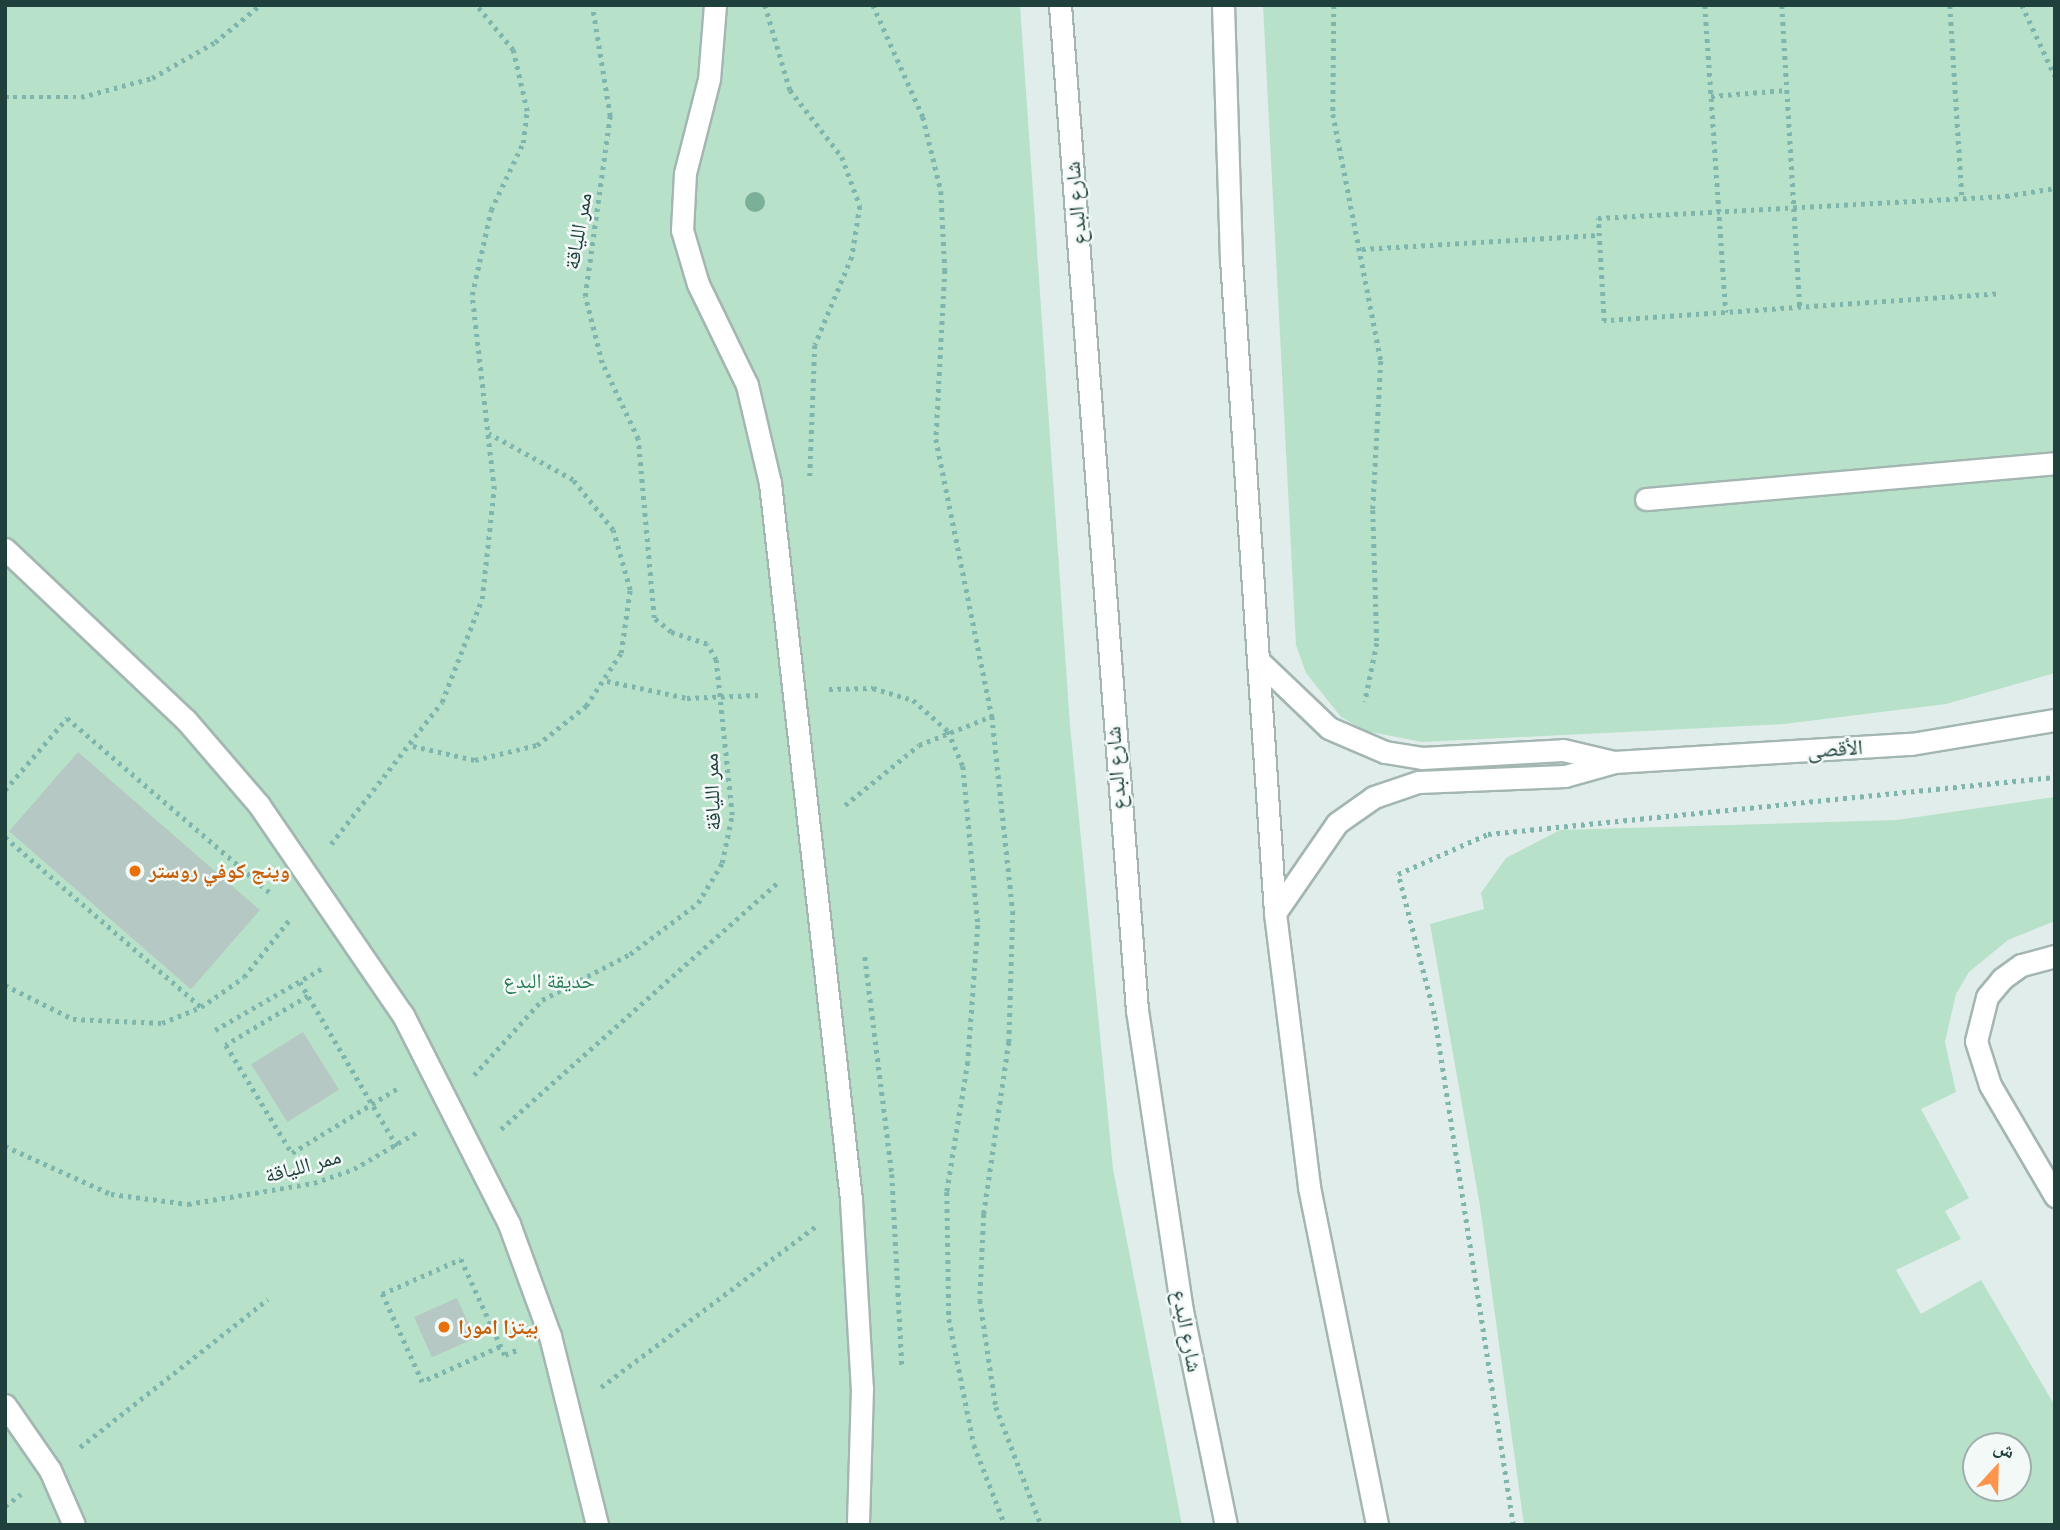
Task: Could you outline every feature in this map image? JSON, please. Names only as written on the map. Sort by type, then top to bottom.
[{"type":"street","points":[[715,5],[709,79],[685,173],[682,230],[698,284],[731,346],[761,434],[851,1200],[862,1388],[858,1525]]},
{"type":"street","name":"شارع البدع","points":[[1060,5],[1137,1010],[1182,1311],[1226,1525]]},
{"type":"street","points":[[1223,5],[1231,260],[1275,912],[1309,1187],[1377,1525]]},
{"type":"street","points":[[1646,499],[2055,463]]},
{"type":"street","points":[[5,549],[186,720],[310,877],[361,947],[451,1101],[509,1224],[570,1410],[597,1525]]},
{"type":"street","name":"الأقصى","points":[[1260,662],[1329,728],[1385,752],[1422,758],[1572,751],[1614,762]]},
{"type":"street","name":"الأقصى","points":[[1275,912],[1337,823],[1374,797],[1418,782],[1565,776],[1614,762],[1911,744],[2055,720]]},
{"type":"street","points":[[2055,956],[2021,965],[2003,979],[1987,997],[1976,1041],[1990,1085],[2055,1196]]},
{"type":"street","points":[[5,1405],[50,1470],[74,1525]]},
{"type":"path","points":[[5,97],[81,97],[152,78],[215,42],[260,5]]},
{"type":"path","points":[[5,985],[44,1009],[102,1025],[162,1023],[201,1007],[263,958],[310,877],[357,808],[413,746],[460,664],[482,599],[494,489],[489,434],[472,338],[472,295],[482,241],[523,143],[527,111],[513,50],[476,5]]},
{"type":"path","name":"ممر اللياقة","points":[[5,1146],[111,1194],[188,1204],[314,1183],[397,1146],[451,1101],[542,1000],[663,933],[712,885],[732,814],[720,698],[707,644],[671,632],[654,618],[638,439],[591,331],[585,260],[610,116],[592,5]]},
{"type":"path","points":[[765,5],[786,81],[842,157],[860,206],[852,257],[816,345],[810,484]]},
{"type":"path","points":[[873,5],[923,117],[941,191],[945,270],[936,439],[992,716],[1009,846],[1013,976],[980,1300],[996,1407],[1041,1525]]},
{"type":"path","points":[[1334,5],[1333,114],[1377,321],[1381,398],[1373,510],[1377,643],[1363,709]]},
{"type":"path","points":[[1705,5],[1726,312]]},
{"type":"path","points":[[1782,5],[1800,307]]},
{"type":"path","points":[[1950,5],[1962,198]]},
{"type":"path","points":[[2022,5],[2055,76]]},
{"type":"path","points":[[1712,96],[1787,90]]},
{"type":"path","points":[[1996,293],[1604,321],[1598,218],[1962,198],[2055,188]]},
{"type":"path","points":[[1362,249],[1598,235]]},
{"type":"path","points":[[413,746],[464,759],[507,756],[564,728],[607,681],[621,653],[630,590],[613,530],[573,480],[489,434]]},
{"type":"path","points":[[827,676],[830,702]]},
{"type":"path","points":[[607,681],[660,695],[720,698],[828,689],[894,692],[931,712],[948,731],[967,788],[978,925],[968,1062],[947,1192],[949,1319],[974,1445],[1005,1525]]},
{"type":"path","points":[[475,1152],[722,936],[811,845],[844,806],[892,763],[948,731],[992,716]]},
{"type":"path","points":[[5,790],[68,718],[273,895]]},
{"type":"path","points":[[1513,1525],[1434,1014],[1398,874],[1456,843],[1499,833],[2055,777]]},
{"type":"path","points":[[843,793],[846,820]]},
{"type":"path","points":[[5,837],[201,1007]]},
{"type":"path","points":[[863,943],[892,1174],[902,1381]]},
{"type":"path","points":[[215,1030],[361,947]]},
{"type":"path","points":[[300,982],[397,1146]]},
{"type":"path","points":[[308,996],[226,1045],[292,1153],[432,1068]]},
{"type":"path","points":[[570,1410],[851,1200],[892,1174]]},
{"type":"path","points":[[461,1259],[500,1347],[422,1382],[382,1294],[461,1259]]},
{"type":"path","points":[[5,1506],[268,1299]]},
{"type":"green space","name":"حديقة البدع","points":[[5,5],[1020,5],[1070,725],[1113,1169],[1182,1525],[5,1525]]},
{"type":"green space","points":[[1263,5],[2055,5],[2055,673],[1946,704],[1784,724],[1422,742],[1366,731],[1341,717],[1306,673],[1296,645]]},
{"type":"green space","points":[[2055,797],[2055,921],[2008,940],[1969,972],[1956,994],[1945,1042],[1956,1092],[1921,1109],[1969,1198],[1945,1211],[1961,1239],[1896,1270],[1921,1314],[1981,1280],[2055,1406],[2055,1525],[1524,1525],[1480,1206],[1430,924],[1484,909],[1481,893],[1506,858],[1560,830],[1897,820]]},
{"type":"building","name":"وينج كوفي روستر","points":[[78,752],[260,910],[191,989],[9,831]]},
{"type":"building","points":[[303,1032],[339,1090],[287,1122],[251,1064]]},
{"type":"building","name":"بيتزا امورا","points":[[457,1298],[475,1338],[432,1357],[414,1317]]},
{"type":"place","name":"وينج كوفي روستر","points":[[135,871]]},
{"type":"place","name":"بيتزا امورا","points":[[444,1327]]}]
